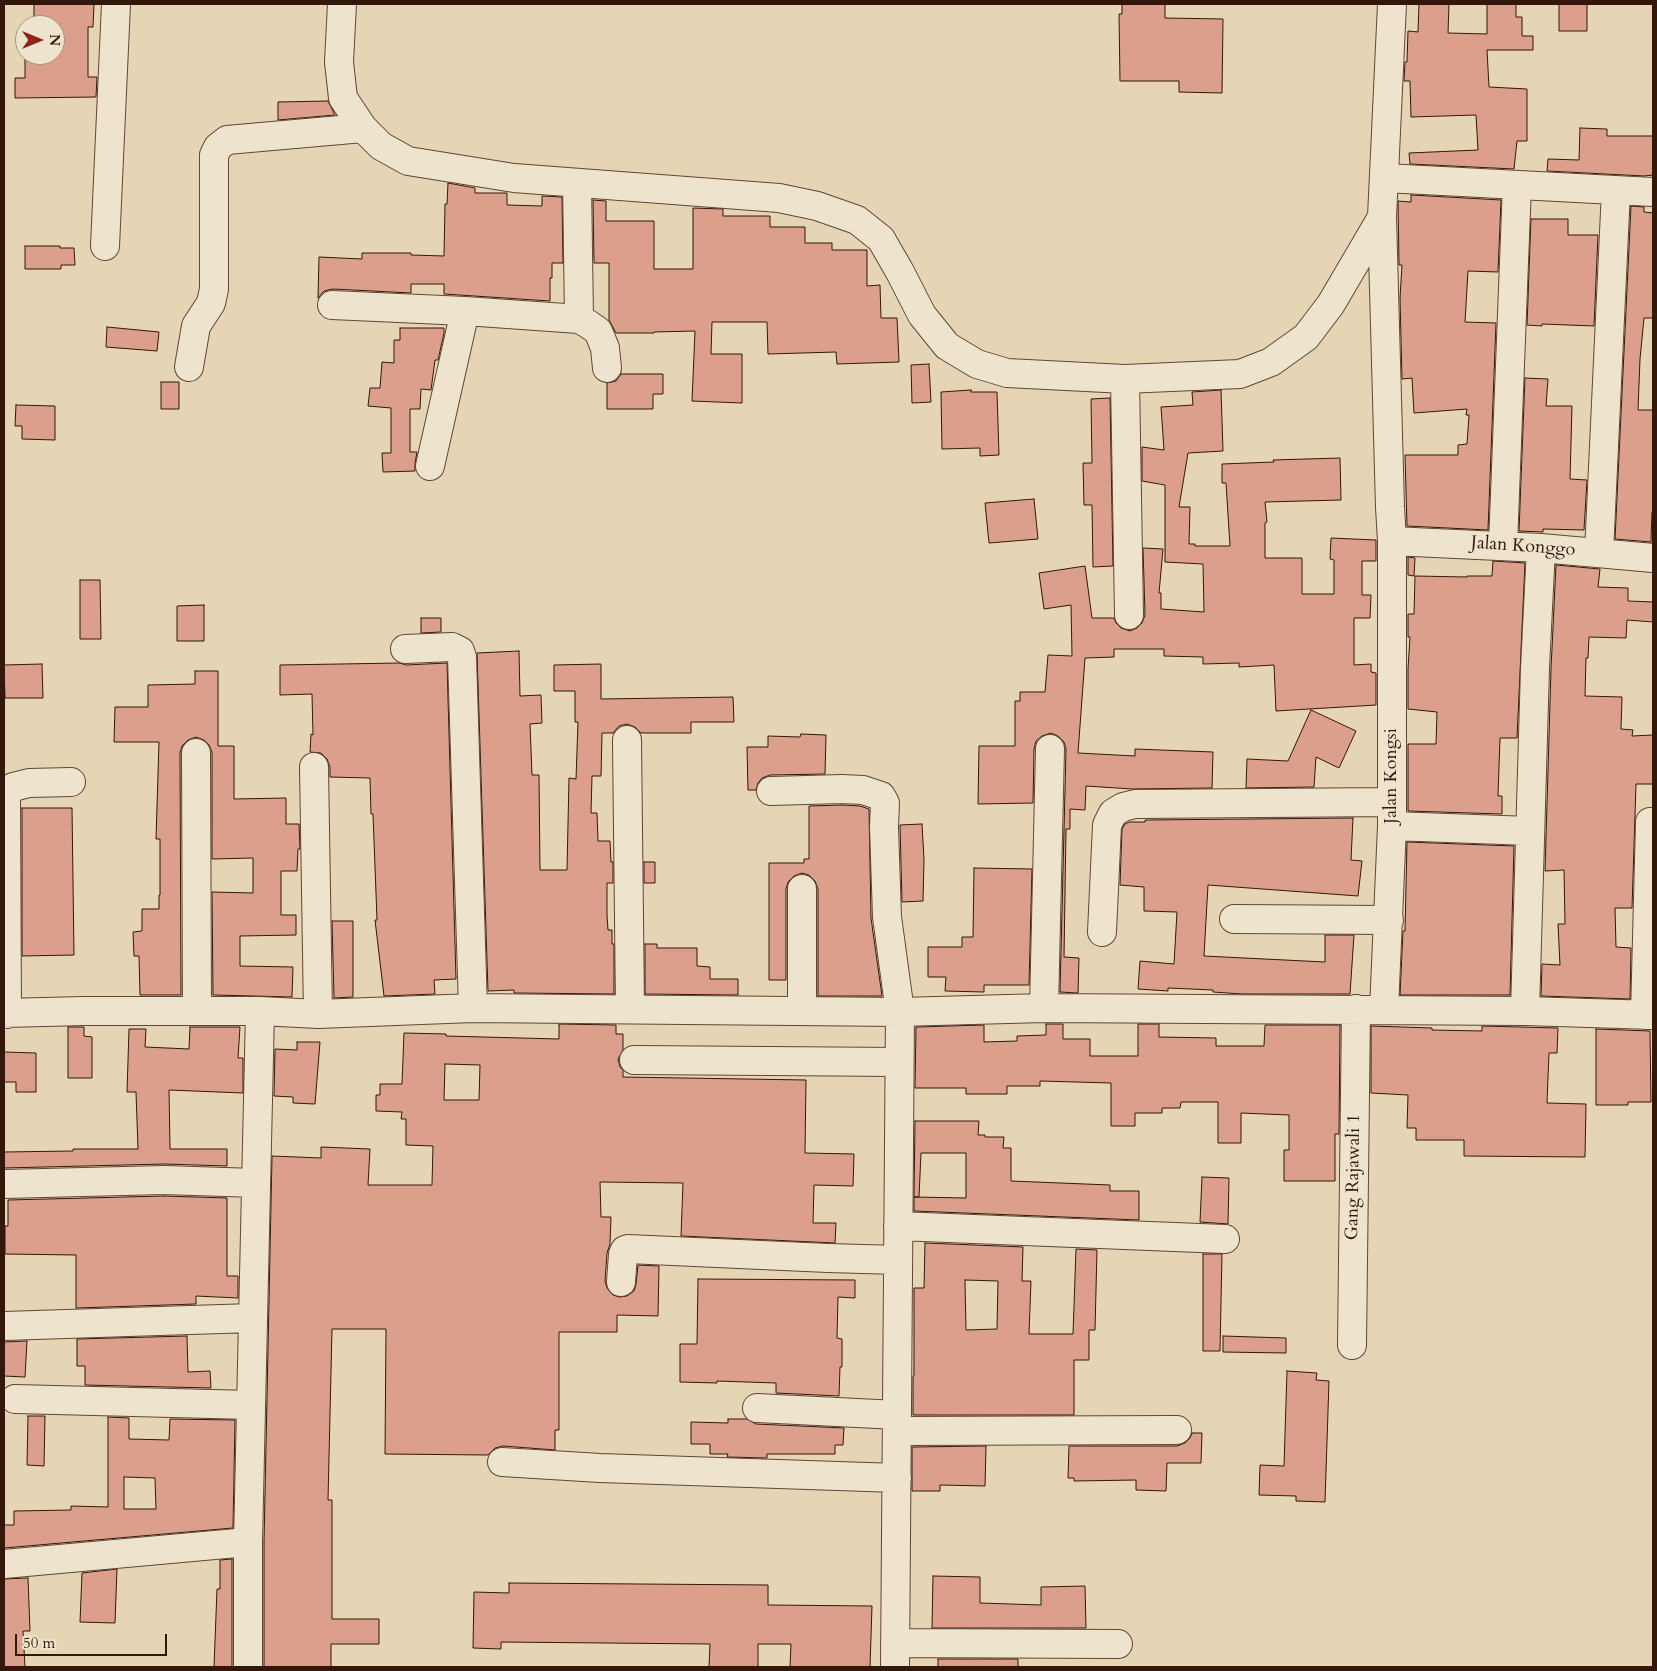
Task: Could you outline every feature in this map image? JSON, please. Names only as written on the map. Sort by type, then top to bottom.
[{"type":"street","points":[[105,246],[116,4]]},
{"type":"street","points":[[342,4],[339,62],[344,98],[363,128],[381,146],[408,161],[514,178],[779,198],[817,206],[857,220],[881,239],[922,315],[947,346],[978,364],[1007,373],[1125,379],[1240,374],[1271,362],[1306,337],[1331,304],[1382,217]]},
{"type":"street","name":"Jalan Kongsi","points":[[1384,1010],[1392,814],[1392,541],[1382,217],[1392,4]]},
{"type":"street","points":[[189,367],[196,326],[211,303],[214,289],[214,155],[218,147],[227,140],[363,128]]},
{"type":"street","points":[[1385,178],[1653,192]]},
{"type":"street","points":[[577,184],[579,320]]},
{"type":"street","points":[[1503,545],[1517,185]]},
{"type":"street","points":[[1599,553],[1616,190]]},
{"type":"street","points":[[332,305],[465,311],[579,320],[598,331],[605,348],[607,368]]},
{"type":"street","points":[[430,466],[465,311]]},
{"type":"street","points":[[1125,379],[1129,615]]},
{"type":"street","name":"Jalan Konggo","points":[[1392,541],[1503,545],[1653,558]]},
{"type":"street","points":[[1524,1011],[1535,668],[1541,548]]},
{"type":"street","points":[[405,649],[452,648],[460,650],[462,657],[473,1008]]},
{"type":"street","points":[[627,740],[630,1008]]},
{"type":"street","points":[[1044,1008],[1050,749]]},
{"type":"street","points":[[196,753],[197,1011]]},
{"type":"street","points":[[314,768],[318,1014]]},
{"type":"street","points":[[71,782],[29,783],[13,787],[6,796],[5,1014],[84,1011],[260,1011],[318,1014],[473,1008],[900,1012],[1044,1008],[1524,1011],[1649,1015],[1650,822]]},
{"type":"street","points":[[771,791],[863,790],[881,796],[885,803],[887,917],[900,1012],[895,1655],[1118,1644]]},
{"type":"street","points":[[1102,932],[1107,825],[1113,813],[1123,807],[1135,804],[1392,814],[1530,831]]},
{"type":"street","points":[[802,889],[802,1011]]},
{"type":"street","points":[[1234,919],[1388,920]]},
{"type":"street","name":"Gang Rajawali 1","points":[[1352,1345],[1356,1010]]},
{"type":"street","points":[[248,1667],[248,1542],[260,1011]]},
{"type":"street","points":[[634,1060],[899,1062]]},
{"type":"street","points":[[4,1184],[164,1180],[256,1183]]},
{"type":"street","points":[[898,1226],[1225,1239]]},
{"type":"street","points":[[621,1282],[623,1254],[628,1249],[898,1260]]},
{"type":"street","points":[[4,1326],[253,1318]]},
{"type":"street","points":[[15,1399],[251,1405]]},
{"type":"street","points":[[756,1408],[897,1423],[1177,1430]]},
{"type":"street","points":[[502,1462],[592,1468],[897,1478]]},
{"type":"street","points":[[4,1564],[248,1542]]},
{"type":"building","points":[[34,4],[94,4],[93,27],[88,27],[88,77],[97,77],[96,97],[15,98],[15,78],[25,78],[25,65],[65,65],[65,15],[34,15]]},
{"type":"building","points":[[1122,4],[1165,4],[1165,18],[1223,19],[1222,93],[1179,92],[1179,81],[1120,81],[1119,14],[1122,14]]},
{"type":"building","points":[[1419,4],[1449,4],[1448,33],[1487,34],[1487,4],[1516,4],[1516,17],[1522,17],[1522,36],[1533,36],[1533,50],[1487,50],[1489,87],[1527,89],[1527,141],[1517,141],[1514,169],[1410,164],[1409,153],[1478,150],[1476,115],[1411,117],[1410,81],[1404,81],[1405,62],[1407,62],[1408,31],[1418,32]]},
{"type":"building","points":[[1559,4],[1587,4],[1587,31],[1559,31]]},
{"type":"building","points":[[328,101],[335,115],[278,120],[278,102]]},
{"type":"building","points":[[1580,128],[1607,129],[1607,136],[1653,136],[1653,175],[1547,171],[1548,159],[1579,160]]},
{"type":"building","points":[[448,183],[475,188],[475,193],[507,193],[507,205],[542,206],[542,196],[562,197],[563,263],[552,263],[550,301],[444,294],[444,284],[411,284],[411,293],[333,289],[324,291],[318,298],[319,257],[362,259],[362,253],[411,253],[411,255],[444,256],[445,204],[447,204]]},
{"type":"building","points":[[1411,195],[1501,200],[1498,272],[1468,271],[1465,322],[1496,323],[1488,530],[1407,526],[1405,455],[1458,455],[1458,445],[1467,444],[1469,415],[1466,415],[1467,409],[1414,413],[1412,378],[1402,379],[1400,298],[1402,265],[1399,265],[1398,201],[1411,202]]},
{"type":"building","points":[[593,200],[606,201],[606,221],[654,221],[654,269],[693,269],[693,208],[723,209],[723,216],[770,216],[770,227],[805,227],[805,243],[832,243],[832,250],[867,250],[867,286],[880,285],[881,318],[897,318],[899,362],[837,364],[836,352],[768,354],[767,322],[712,322],[711,354],[742,354],[742,403],[692,401],[695,331],[616,333],[609,320],[609,263],[594,263]]},
{"type":"building","points":[[1631,206],[1644,207],[1644,212],[1653,213],[1653,318],[1644,318],[1638,410],[1653,410],[1653,512],[1651,542],[1615,539]]},
{"type":"building","points":[[1531,219],[1568,219],[1568,235],[1598,235],[1594,326],[1527,325]]},
{"type":"building","points":[[25,246],[74,248],[75,265],[61,265],[61,269],[25,269]]},
{"type":"building","points":[[107,327],[159,332],[157,351],[106,347]]},
{"type":"building","points":[[400,328],[444,328],[444,333],[438,360],[435,360],[431,390],[421,389],[420,409],[410,409],[410,452],[417,452],[415,471],[383,472],[382,453],[391,453],[391,408],[368,406],[370,388],[380,388],[382,362],[394,363],[394,340],[400,340]]},
{"type":"building","points":[[929,364],[931,402],[912,403],[911,365]]},
{"type":"building","points":[[621,374],[663,374],[663,394],[653,394],[653,409],[607,409],[607,383],[616,381]]},
{"type":"building","points":[[1525,378],[1548,379],[1546,406],[1572,406],[1570,479],[1587,480],[1584,530],[1543,529],[1543,532],[1519,531]]},
{"type":"building","points":[[161,382],[179,382],[179,409],[161,409]]},
{"type":"building","points":[[971,390],[971,392],[997,392],[999,455],[980,456],[980,448],[942,449],[941,392]]},
{"type":"building","points":[[1221,390],[1223,451],[1188,453],[1179,507],[1190,507],[1189,544],[1195,544],[1195,546],[1230,546],[1226,483],[1222,483],[1222,464],[1340,458],[1341,500],[1265,502],[1267,522],[1265,523],[1265,558],[1302,558],[1302,594],[1334,594],[1334,560],[1330,559],[1331,538],[1376,540],[1376,561],[1362,561],[1362,595],[1371,595],[1370,618],[1354,618],[1354,665],[1371,664],[1371,672],[1376,673],[1376,705],[1276,711],[1274,665],[1239,667],[1239,663],[1203,664],[1203,657],[1164,656],[1164,649],[1114,649],[1114,657],[1085,658],[1078,753],[1135,756],[1135,749],[1213,752],[1212,788],[1132,789],[1086,786],[1085,810],[1070,809],[1070,829],[1066,829],[1064,957],[1079,958],[1078,993],[1060,992],[1066,749],[1064,742],[1058,736],[1051,733],[1042,736],[1036,741],[1034,749],[1033,803],[978,804],[979,746],[1015,746],[1015,701],[1020,701],[1020,692],[1045,692],[1048,655],[1072,656],[1071,605],[1044,609],[1039,573],[1085,566],[1092,618],[1114,618],[1121,628],[1130,631],[1142,623],[1145,615],[1143,548],[1163,549],[1159,593],[1161,593],[1161,609],[1204,612],[1203,564],[1165,562],[1165,485],[1142,481],[1142,447],[1164,450],[1161,407],[1193,405],[1192,392]]},
{"type":"building","points":[[1110,398],[1113,566],[1093,567],[1092,505],[1084,505],[1083,463],[1092,463],[1091,399]]},
{"type":"building","points":[[16,405],[55,406],[55,440],[22,439],[22,426],[15,426]]},
{"type":"building","points":[[1034,499],[1038,539],[989,543],[985,503]]},
{"type":"building","points":[[1408,557],[1415,558],[1414,576],[1408,575]]},
{"type":"building","points":[[1493,561],[1525,563],[1517,738],[1500,738],[1498,796],[1502,796],[1502,814],[1408,811],[1408,744],[1436,744],[1437,712],[1408,709],[1410,637],[1408,637],[1408,614],[1414,614],[1415,576],[1492,576]]},
{"type":"building","points":[[1556,565],[1600,569],[1598,587],[1628,588],[1628,601],[1653,602],[1653,622],[1627,620],[1626,638],[1589,637],[1588,658],[1586,658],[1585,696],[1622,697],[1621,729],[1633,730],[1632,736],[1653,735],[1653,784],[1636,784],[1632,908],[1615,908],[1616,947],[1631,948],[1630,999],[1541,996],[1542,964],[1560,965],[1558,924],[1565,924],[1564,870],[1545,871]]},
{"type":"building","points":[[80,580],[100,580],[101,639],[80,639]]},
{"type":"building","points":[[204,605],[204,641],[177,641],[177,606]]},
{"type":"building","points":[[421,618],[441,618],[441,632],[421,633]]},
{"type":"building","points":[[519,651],[520,696],[541,695],[542,723],[530,724],[532,775],[539,775],[540,870],[567,870],[569,778],[576,779],[578,722],[575,722],[575,691],[554,691],[554,665],[601,664],[601,699],[733,697],[734,722],[691,722],[691,733],[641,733],[635,727],[627,724],[619,726],[613,733],[602,733],[601,776],[592,776],[591,813],[597,813],[598,841],[610,841],[611,862],[613,862],[613,883],[607,883],[607,915],[608,930],[612,930],[612,944],[614,944],[614,994],[514,993],[514,990],[488,991],[477,653]]},
{"type":"building","points":[[400,663],[406,665],[447,663],[456,979],[434,980],[435,994],[384,996],[375,920],[377,920],[370,778],[330,777],[330,767],[327,759],[321,753],[310,752],[311,734],[313,735],[312,694],[280,695],[280,665]]},
{"type":"building","points":[[42,664],[43,698],[5,698],[4,665]]},
{"type":"building","points":[[195,671],[218,671],[218,746],[234,746],[234,799],[286,798],[286,824],[299,824],[300,849],[298,849],[297,871],[281,871],[281,915],[296,915],[296,935],[240,936],[240,966],[293,967],[292,997],[213,995],[212,892],[253,893],[253,858],[212,859],[212,752],[204,740],[196,737],[188,740],[182,746],[180,753],[181,995],[140,995],[139,956],[134,956],[133,932],[142,931],[142,909],[159,909],[160,839],[156,839],[159,742],[114,742],[115,707],[148,707],[148,685],[195,684]]},
{"type":"building","points":[[1311,710],[1356,731],[1339,768],[1316,757],[1314,787],[1246,788],[1247,759],[1288,761]]},
{"type":"building","points":[[801,734],[826,735],[825,774],[770,775],[762,778],[756,790],[748,790],[747,747],[768,747],[768,736],[800,737]]},
{"type":"building","points":[[809,806],[860,806],[869,809],[871,918],[882,996],[818,996],[818,889],[815,881],[809,875],[802,873],[794,876],[788,882],[786,889],[786,980],[769,980],[769,863],[804,863],[804,859],[809,859]]},
{"type":"building","points":[[22,808],[72,808],[74,955],[22,956]]},
{"type":"building","points":[[1353,818],[1351,860],[1362,861],[1358,896],[1208,885],[1204,956],[1325,962],[1325,935],[1354,935],[1350,994],[1242,994],[1213,992],[1213,990],[1168,988],[1168,991],[1138,989],[1140,961],[1174,964],[1177,912],[1144,911],[1144,887],[1120,885],[1122,829],[1125,824],[1129,822],[1145,822],[1145,820]]},
{"type":"building","points":[[922,824],[924,859],[923,901],[902,902],[900,825]]},
{"type":"building","points":[[1407,842],[1514,846],[1510,995],[1400,995],[1403,931],[1405,931]]},
{"type":"building","points":[[644,862],[655,862],[655,883],[644,883]]},
{"type":"building","points":[[974,868],[1032,869],[1029,985],[984,985],[984,992],[945,991],[946,977],[928,977],[928,947],[962,947],[962,937],[973,937]]},
{"type":"building","points":[[332,921],[353,921],[353,997],[334,998]]},
{"type":"building","points":[[645,944],[657,944],[657,948],[697,948],[697,966],[710,967],[710,979],[738,979],[738,995],[645,994]]},
{"type":"building","points":[[559,1024],[616,1025],[616,1034],[623,1034],[623,1050],[618,1059],[623,1070],[623,1077],[806,1080],[805,1153],[854,1154],[853,1186],[814,1185],[813,1223],[836,1223],[835,1243],[681,1236],[683,1183],[600,1182],[601,1217],[611,1217],[610,1244],[607,1253],[605,1281],[607,1288],[613,1295],[619,1297],[627,1296],[634,1291],[638,1265],[659,1266],[658,1316],[617,1315],[617,1332],[559,1332],[559,1430],[555,1430],[555,1450],[503,1446],[495,1448],[488,1455],[385,1454],[386,1329],[332,1329],[328,1500],[332,1500],[332,1619],[379,1619],[379,1644],[331,1644],[331,1667],[264,1667],[264,1542],[272,1156],[321,1158],[321,1147],[370,1149],[368,1185],[432,1185],[433,1146],[406,1145],[406,1119],[401,1119],[402,1112],[376,1111],[376,1095],[380,1095],[380,1084],[402,1084],[404,1033],[559,1039]],"holes":[[[445,1064],[480,1065],[479,1100],[444,1100]]]},
{"type":"building","points":[[1046,1024],[1063,1024],[1063,1039],[1090,1039],[1090,1056],[1138,1056],[1138,1024],[1159,1024],[1159,1037],[1216,1038],[1216,1046],[1264,1046],[1265,1025],[1340,1025],[1339,1134],[1335,1134],[1335,1181],[1284,1181],[1284,1150],[1289,1150],[1289,1115],[1241,1113],[1241,1143],[1218,1143],[1218,1102],[1181,1102],[1180,1108],[1162,1108],[1162,1113],[1135,1113],[1135,1126],[1111,1126],[1111,1083],[1040,1081],[1040,1086],[1007,1086],[1007,1094],[966,1094],[966,1088],[915,1088],[916,1027],[984,1025],[984,1042],[1017,1041],[1017,1036],[1046,1035]]},
{"type":"building","points":[[1371,1026],[1482,1031],[1482,1026],[1558,1028],[1557,1053],[1549,1053],[1547,1103],[1586,1104],[1585,1157],[1464,1156],[1464,1140],[1416,1140],[1416,1128],[1407,1128],[1408,1095],[1371,1093]]},
{"type":"building","points":[[68,1027],[84,1027],[84,1036],[92,1037],[92,1078],[68,1078]]},
{"type":"building","points":[[190,1027],[240,1027],[238,1058],[243,1058],[243,1093],[169,1090],[170,1149],[227,1149],[227,1166],[164,1164],[4,1168],[4,1152],[138,1149],[136,1092],[127,1092],[129,1029],[146,1029],[145,1047],[189,1049]]},
{"type":"building","points":[[1596,1029],[1650,1031],[1651,1102],[1628,1102],[1628,1105],[1596,1105]]},
{"type":"building","points":[[297,1042],[320,1042],[315,1104],[293,1103],[293,1097],[274,1096],[275,1049],[297,1050]]},
{"type":"building","points":[[4,1052],[36,1053],[36,1092],[16,1092],[16,1082],[4,1082]]},
{"type":"building","points":[[915,1121],[979,1121],[978,1135],[1004,1137],[1003,1148],[1011,1148],[1011,1181],[1110,1185],[1110,1191],[1139,1191],[1139,1220],[914,1211],[914,1197]],"holes":[[[921,1153],[966,1153],[966,1198],[914,1197],[919,1197]]]},
{"type":"building","points":[[1202,1177],[1229,1178],[1228,1224],[1200,1222]]},
{"type":"building","points":[[164,1196],[227,1198],[227,1276],[238,1276],[238,1298],[196,1296],[196,1304],[76,1308],[76,1255],[5,1254],[5,1226],[8,1226],[8,1200]]},
{"type":"building","points":[[925,1243],[1023,1247],[1022,1281],[1031,1281],[1029,1334],[1073,1334],[1076,1249],[1097,1250],[1095,1330],[1089,1330],[1089,1360],[1074,1360],[1074,1415],[913,1415],[914,1288],[924,1288]],"holes":[[[965,1280],[998,1281],[997,1329],[966,1330]]]},
{"type":"building","points":[[1203,1254],[1222,1254],[1220,1351],[1203,1351]]},
{"type":"building","points":[[698,1279],[855,1280],[855,1298],[838,1297],[837,1338],[842,1339],[839,1396],[776,1393],[776,1383],[680,1382],[680,1344],[697,1344]]},
{"type":"building","points":[[187,1336],[188,1372],[210,1371],[211,1388],[85,1385],[85,1366],[77,1366],[77,1339]]},
{"type":"building","points":[[1223,1336],[1286,1338],[1286,1353],[1223,1352]]},
{"type":"building","points":[[27,1341],[25,1377],[4,1376],[4,1342]]},
{"type":"building","points":[[1287,1371],[1317,1373],[1316,1380],[1329,1381],[1325,1502],[1296,1501],[1296,1496],[1259,1495],[1260,1465],[1284,1466]]},
{"type":"building","points":[[28,1416],[45,1416],[44,1466],[27,1465]]},
{"type":"building","points":[[108,1417],[129,1418],[129,1439],[169,1440],[170,1419],[235,1420],[233,1528],[4,1548],[4,1525],[14,1525],[14,1511],[71,1510],[71,1506],[108,1507]],"holes":[[[124,1477],[155,1478],[156,1509],[124,1509]]]},
{"type":"building","points":[[728,1419],[747,1419],[756,1424],[844,1428],[843,1445],[835,1445],[835,1454],[767,1454],[767,1458],[727,1457],[728,1454],[710,1454],[710,1444],[691,1444],[691,1422],[728,1423]]},
{"type":"building","points":[[1192,1433],[1202,1433],[1201,1463],[1167,1463],[1166,1491],[1136,1490],[1136,1480],[1074,1481],[1074,1478],[1068,1478],[1069,1446],[1177,1446],[1185,1443]]},
{"type":"building","points":[[986,1446],[985,1486],[940,1485],[940,1491],[912,1491],[912,1447]]},
{"type":"building","points":[[232,1559],[232,1667],[214,1667],[217,1589],[220,1589],[220,1560]]},
{"type":"building","points":[[117,1569],[115,1623],[80,1622],[82,1573]]},
{"type":"building","points":[[933,1576],[980,1577],[980,1603],[1041,1605],[1041,1587],[1085,1586],[1086,1628],[932,1628]]},
{"type":"building","points":[[28,1578],[30,1631],[23,1631],[25,1667],[4,1667],[4,1579]]},
{"type":"building","points":[[509,1583],[768,1585],[768,1605],[872,1606],[870,1667],[790,1667],[791,1644],[758,1644],[758,1667],[709,1667],[710,1644],[501,1642],[501,1649],[473,1648],[474,1592],[509,1593]]},
{"type":"building","points":[[938,1659],[1018,1659],[1018,1667],[938,1667]]}]
